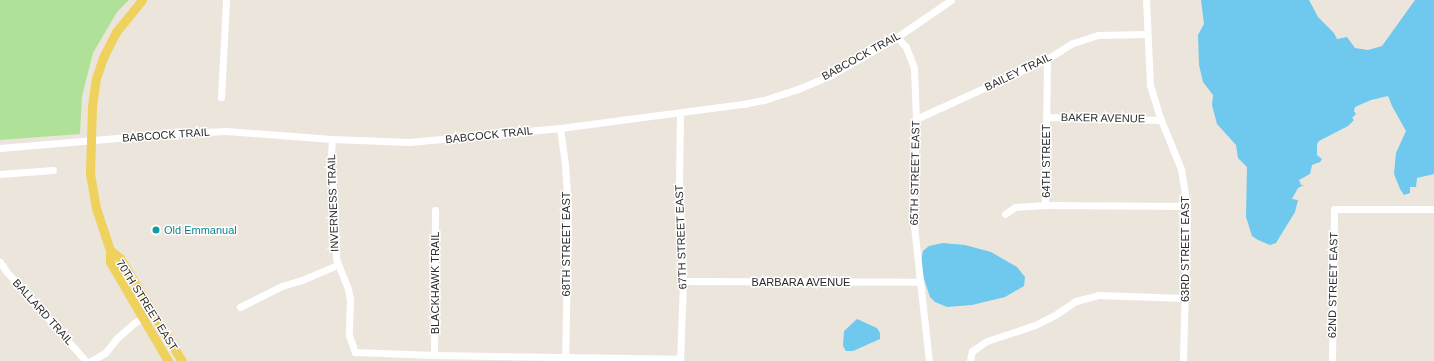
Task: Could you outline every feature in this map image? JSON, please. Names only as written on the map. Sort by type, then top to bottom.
[{"type":"main road","name":"70TH STREET EAST","points":[[142,0],[118,29],[103,58],[92,98],[90,174],[96,208],[110,250],[110,262],[168,361]]},
{"type":"main road","name":"70TH STREET EAST","points":[[110,250],[120,258],[182,361]]},
{"type":"street","points":[[220,97],[226,0]]},
{"type":"street","name":"BABCOCK TRAIL","points":[[0,148],[164,134],[226,131],[332,139],[409,142],[560,128],[680,113],[764,100],[798,89],[832,75],[897,37],[951,0]]},
{"type":"street","name":"63RD STREET EAST","points":[[1146,0],[1146,34],[1150,85],[1161,120],[1181,169],[1187,206],[1184,361]]},
{"type":"street","name":"BAILEY TRAIL","points":[[916,119],[1047,59],[1073,42],[1098,35],[1146,34]]},
{"type":"street","name":"65TH STREET EAST","points":[[897,37],[906,47],[914,68],[916,119],[912,217],[929,361]]},
{"type":"street","name":"64TH STREET","points":[[1045,205],[1047,59]]},
{"type":"street","name":"67TH STREET EAST","points":[[680,113],[679,184],[683,281],[680,360]]},
{"type":"street","name":"BAKER AVENUE","points":[[1046,117],[1161,120]]},
{"type":"street","name":"68TH STREET EAST","points":[[560,128],[565,165],[568,209],[565,359]]},
{"type":"street","name":"INVERNESS TRAIL","points":[[332,139],[330,169],[335,222],[335,250],[337,265],[348,289],[350,299],[350,335],[355,352],[434,356]]},
{"type":"street","points":[[0,174],[53,170]]},
{"type":"street","points":[[1005,214],[1015,207],[1045,205],[1187,206]]},
{"type":"street","name":"62ND STREET EAST","points":[[1332,361],[1334,209],[1434,209]]},
{"type":"street","name":"BLACKHAWK TRAIL","points":[[434,356],[435,210]]},
{"type":"street","name":"BALLARD TRAIL","points":[[0,262],[6,271],[86,361]]},
{"type":"street","points":[[240,307],[282,286],[302,280],[337,265]]},
{"type":"street","name":"BARBARA AVENUE","points":[[683,281],[919,282]]},
{"type":"street","points":[[970,361],[972,351],[987,341],[1035,325],[1055,315],[1076,301],[1098,295],[1185,298]]},
{"type":"street","points":[[91,361],[105,353],[117,338],[134,323],[144,318]]},
{"type":"street","points":[[434,356],[680,360]]},
{"type":"green space","points":[[0,0],[129,0],[117,12],[93,53],[82,96],[80,134],[0,140]]},
{"type":"water","points":[[1201,0],[1309,0],[1318,17],[1334,33],[1337,39],[1347,37],[1355,48],[1368,50],[1382,46],[1415,0],[1434,0],[1434,174],[1417,178],[1416,187],[1410,187],[1410,193],[1404,195],[1394,174],[1396,153],[1406,131],[1388,96],[1371,100],[1355,107],[1354,111],[1356,114],[1352,118],[1354,120],[1348,126],[1319,141],[1317,144],[1317,155],[1322,159],[1320,162],[1312,165],[1310,174],[1299,180],[1301,185],[1304,185],[1298,188],[1292,199],[1298,200],[1295,212],[1276,243],[1270,245],[1252,236],[1246,217],[1247,167],[1238,158],[1236,145],[1217,124],[1212,105],[1213,95],[1203,82],[1199,65],[1198,35],[1204,24]]},
{"type":"water","points":[[943,243],[965,245],[991,252],[1017,267],[1025,277],[1024,286],[1005,297],[972,305],[947,307],[935,302],[930,297],[920,267],[923,251],[929,246]]},
{"type":"water","points":[[857,319],[877,328],[880,333],[880,339],[853,351],[846,351],[843,346],[844,331]]},
{"type":"place","name":"Old Emmanual","points":[[156,230]]}]
